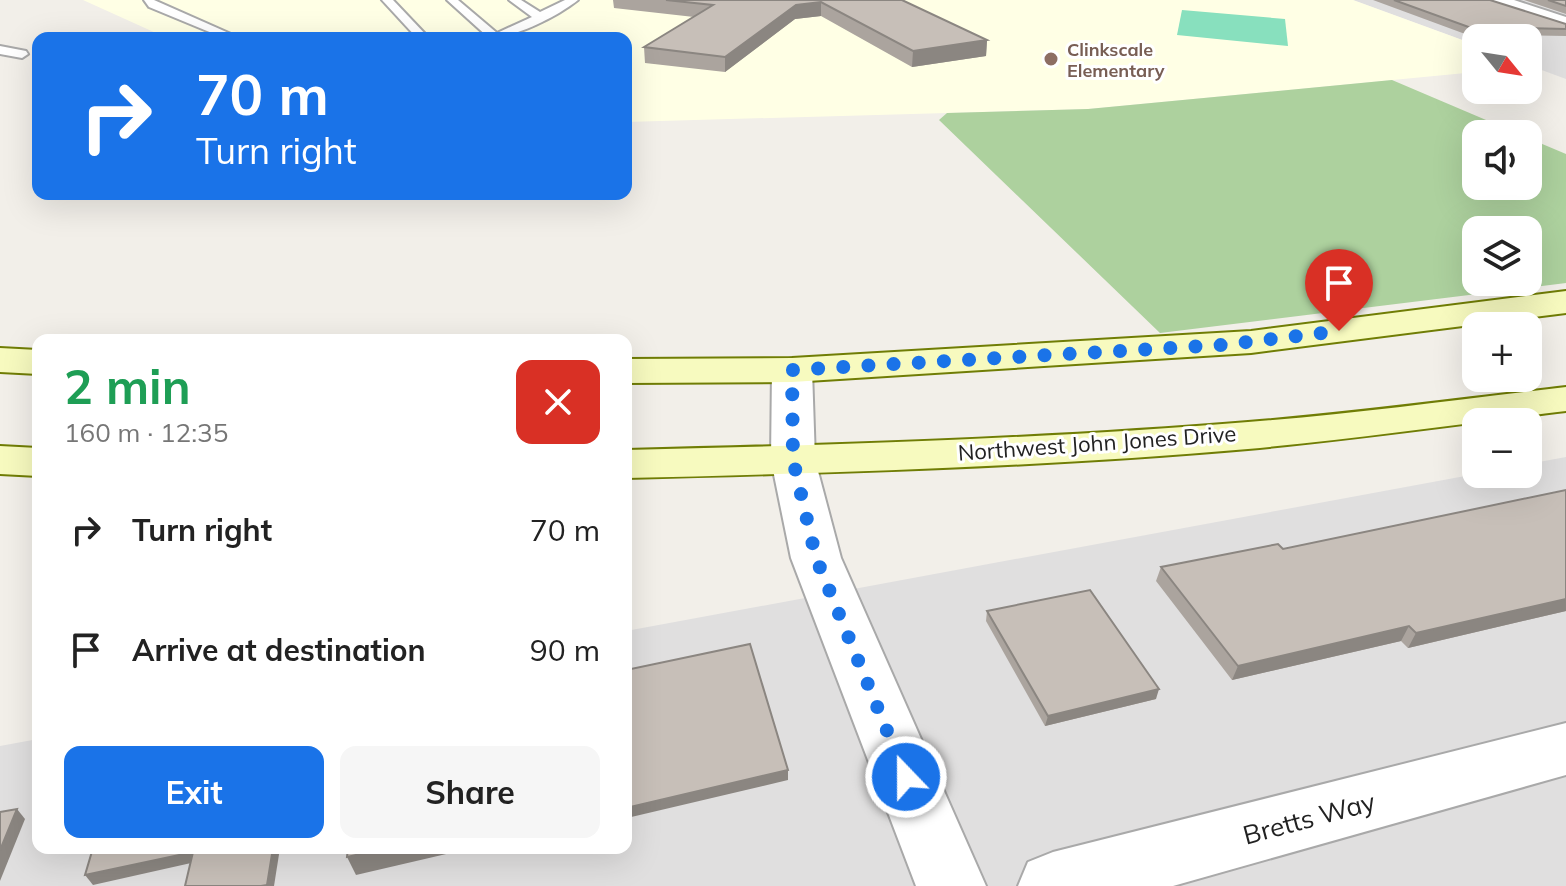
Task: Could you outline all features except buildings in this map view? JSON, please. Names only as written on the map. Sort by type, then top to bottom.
[{"type":"main road","points":[[632,371],[792,370],[1251,342],[1566,302]]},
{"type":"main road","points":[[0,360],[32,362]]},
{"type":"main road","name":"Northwest John Jones Drive","points":[[632,464],[793,460],[1065,447],[1322,428],[1566,399]]},
{"type":"main road","points":[[0,460],[32,462]]},
{"type":"street","points":[[1495,0],[1566,24]]},
{"type":"street","points":[[792,370],[793,460],[816,558],[951,886]]},
{"type":"street","name":"Bretts Way","points":[[1053,886],[1566,749]]},
{"type":"lane","points":[[149,0],[153,5],[219,32]]},
{"type":"lane","points":[[387,0],[417,32]]},
{"type":"lane","points":[[452,0],[489,32]]},
{"type":"lane","points":[[514,0],[541,18]]},
{"type":"lane","points":[[510,32],[573,0]]},
{"type":"lane","points":[[0,50],[22,54]]},
{"type":"shaded area","name":"Clinkscale Elementary","points":[[83,0],[1353,0],[1462,40],[1462,73],[1088,109],[632,122],[632,32],[154,32]]},
{"type":"shaded area","points":[[1353,0],[1566,0],[1566,79],[1542,70],[1542,24],[1462,24],[1462,40]]},
{"type":"shaded area","points":[[1566,457],[1566,886],[0,886],[0,746],[32,740],[32,854],[632,854],[632,630],[1462,477],[1462,488],[1542,488],[1542,461]]},
{"type":"green space","points":[[1182,10],[1285,19],[1288,46],[1177,35]]},
{"type":"green space","points":[[1392,80],[1486,120],[1462,120],[1462,200],[1542,200],[1542,144],[1566,154],[1566,283],[1542,286],[1542,216],[1462,216],[1462,296],[1160,333],[939,120],[947,113],[1088,109]]},
{"type":"place","name":"Clinkscale Elementary","points":[[1051,59]]},
{"type":"route","points":[[906,777],[816,558],[793,460],[792,370],[1222,345],[1339,331]]}]
